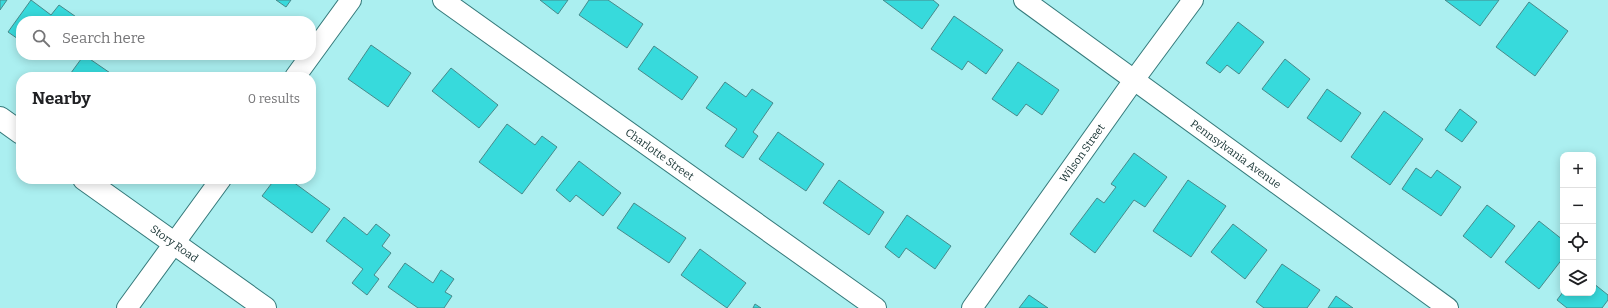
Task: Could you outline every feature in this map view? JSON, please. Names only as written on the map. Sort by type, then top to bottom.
[{"type":"street","points":[[316,48],[351,0]]},
{"type":"street","name":"Charlotte Street","points":[[443,0],[876,308]]},
{"type":"street","name":"Pennsylvania Avenue","points":[[1024,0],[1448,308]]},
{"type":"street","name":"Wilson Street","points":[[972,308],[1134,80],[1193,0]]},
{"type":"street","points":[[299,72],[307,60]]},
{"type":"street","points":[[0,118],[16,129]]},
{"type":"street","name":"Story Road","points":[[91,184],[265,308]]},
{"type":"street","points":[[127,308],[217,184]]},
{"type":"building","points":[[0,0],[7,0],[0,10]]},
{"type":"building","points":[[31,0],[51,15],[59,5],[75,16],[20,16]]},
{"type":"building","points":[[276,0],[291,0],[286,7]]},
{"type":"building","points":[[540,0],[568,0],[558,14]]},
{"type":"building","points":[[589,0],[608,0],[643,24],[627,48],[579,15]]},
{"type":"building","points":[[883,0],[933,0],[939,5],[922,29]]},
{"type":"building","points":[[1445,0],[1499,0],[1480,26]]},
{"type":"building","points":[[1529,2],[1568,31],[1535,76],[1496,47]]},
{"type":"building","points":[[954,16],[1003,50],[986,74],[968,61],[962,70],[931,49]]},
{"type":"building","points":[[16,21],[16,38],[8,32]]},
{"type":"building","points":[[1238,22],[1264,42],[1239,74],[1227,65],[1220,73],[1206,63]]},
{"type":"building","points":[[371,45],[411,73],[388,107],[348,79]]},
{"type":"building","points":[[654,46],[698,77],[682,100],[638,69]]},
{"type":"building","points":[[1285,59],[1310,79],[1288,108],[1262,89]]},
{"type":"building","points":[[80,60],[91,60],[109,72],[72,72]]},
{"type":"building","points":[[1018,62],[1059,90],[1042,115],[1026,104],[1017,116],[992,99]]},
{"type":"building","points":[[451,68],[498,105],[479,128],[432,91]]},
{"type":"building","points":[[725,82],[746,97],[752,89],[773,103],[753,132],[758,136],[743,158],[725,146],[737,129],[706,108]]},
{"type":"building","points":[[1327,89],[1361,113],[1341,142],[1307,118]]},
{"type":"building","points":[[1460,109],[1477,122],[1462,142],[1445,130]]},
{"type":"building","points":[[1384,111],[1423,139],[1390,185],[1351,157]]},
{"type":"building","points":[[507,124],[535,145],[542,136],[557,147],[522,194],[479,162]]},
{"type":"building","points":[[778,132],[824,164],[806,191],[759,159]]},
{"type":"building","points":[[1134,153],[1167,177],[1145,207],[1134,200],[1095,253],[1070,234],[1097,198],[1104,203],[1116,187],[1111,184]]},
{"type":"building","points":[[579,161],[621,193],[603,216],[576,195],[570,202],[556,190]]},
{"type":"building","points":[[1416,168],[1431,178],[1437,170],[1461,187],[1441,216],[1402,189]]},
{"type":"building","points":[[839,180],[884,212],[869,235],[823,203]]},
{"type":"building","points":[[1188,180],[1226,206],[1191,257],[1153,231]]},
{"type":"building","points":[[271,184],[296,184],[330,209],[312,233],[262,196]]},
{"type":"building","points":[[634,203],[686,238],[669,263],[617,228]]},
{"type":"building","points":[[1487,205],[1515,226],[1491,258],[1463,236]]},
{"type":"building","points":[[907,215],[951,246],[935,269],[906,248],[899,258],[885,247]]},
{"type":"building","points":[[344,217],[367,235],[376,224],[390,235],[382,246],[391,253],[374,275],[379,279],[367,295],[352,283],[363,269],[326,241]]},
{"type":"building","points":[[1539,221],[1560,238],[1560,262],[1539,289],[1505,262]]},
{"type":"building","points":[[1233,224],[1267,250],[1245,279],[1211,252]]},
{"type":"building","points":[[700,249],[746,283],[727,308],[681,275]]},
{"type":"building","points":[[405,263],[433,283],[441,270],[454,279],[445,292],[452,296],[444,308],[418,308],[388,287]]},
{"type":"building","points":[[1282,264],[1320,290],[1307,308],[1264,308],[1256,302]]},
{"type":"building","points":[[1596,285],[1608,295],[1608,300],[1602,308],[1567,308],[1557,300],[1560,296],[1596,296]]},
{"type":"building","points":[[1029,295],[1048,308],[1019,308]]},
{"type":"building","points":[[1336,296],[1353,308],[1328,308]]},
{"type":"building","points":[[755,304],[761,308],[753,308]]}]
